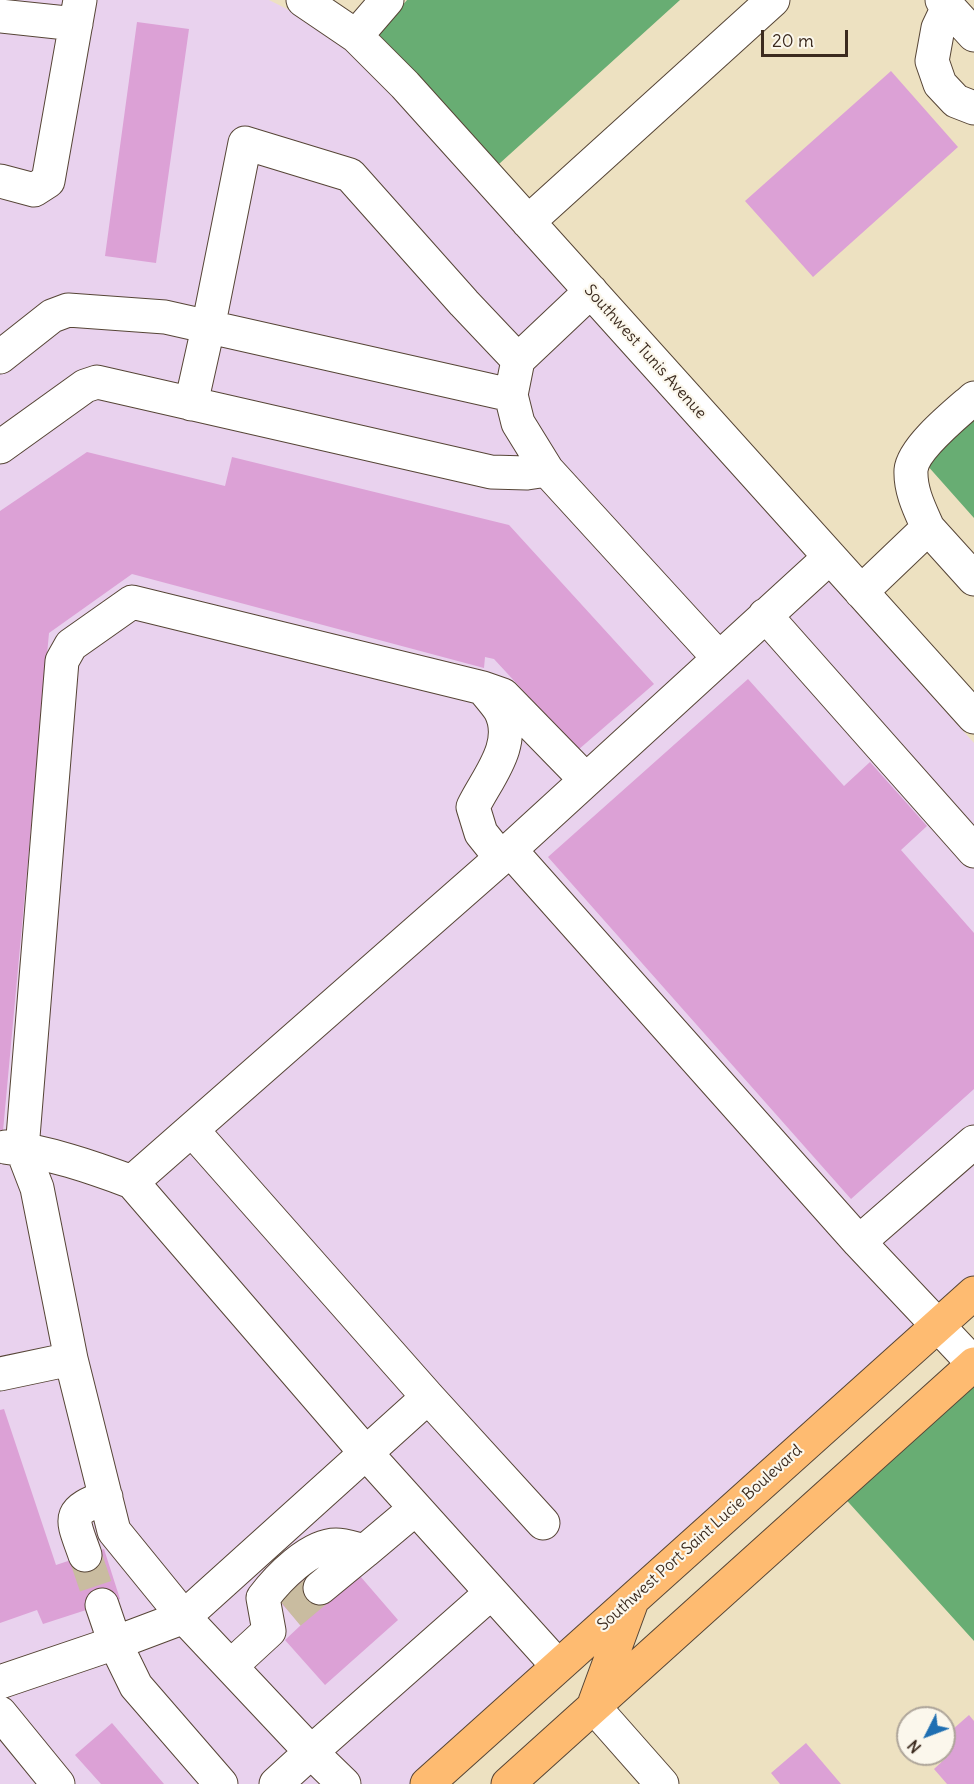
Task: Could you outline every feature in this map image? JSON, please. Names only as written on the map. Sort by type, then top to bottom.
[{"type":"main road","name":"Southwest Port Saint Lucie Boulevard","points":[[426,1784],[974,1293]]},
{"type":"main road","points":[[508,1784],[974,1364]]},
{"type":"main road","points":[[594,1707],[634,1596]]},
{"type":"street","name":"Southwest Tunis Avenue","points":[[303,0],[357,36],[405,85],[974,717]]},
{"type":"street","points":[[357,36],[387,0]]},
{"type":"street","points":[[528,222],[773,0]]},
{"type":"street","points":[[945,4],[974,35]]},
{"type":"street","points":[[945,4],[932,61],[940,84],[956,101],[974,108]]},
{"type":"street","points":[[0,16],[78,12],[48,181],[34,190],[0,181]]},
{"type":"street","points":[[191,404],[245,143],[350,175],[518,360]]},
{"type":"street","points":[[591,291],[518,360],[511,395],[518,423],[547,470],[718,657]]},
{"type":"street","points":[[0,357],[52,316],[68,310],[165,317],[511,395]]},
{"type":"street","points":[[0,447],[84,386],[98,382],[491,472],[527,473],[547,470]]},
{"type":"street","points":[[974,398],[927,440],[911,468],[914,494],[928,528],[974,579]]},
{"type":"street","points":[[861,592],[928,528]]},
{"type":"street","points":[[132,1182],[505,854],[830,557]]},
{"type":"street","points":[[344,1784],[184,1617],[114,1531],[71,1359],[37,1188],[11,1147],[62,661],[71,645],[132,602],[483,688],[503,695],[586,780]]},
{"type":"street","points":[[765,615],[974,851]]},
{"type":"street","points":[[483,688],[501,711],[506,735],[496,769],[482,788],[473,807],[482,833],[505,854],[974,1364]]},
{"type":"street","points":[[192,1130],[543,1523]]},
{"type":"street","points":[[860,1242],[974,1142]]},
{"type":"street","points":[[11,1147],[106,1172],[132,1182],[366,1454],[557,1665]]},
{"type":"street","points":[[0,1374],[71,1359]]},
{"type":"street","points":[[0,1682],[184,1617],[429,1397]]},
{"type":"street","points":[[85,1555],[75,1522],[76,1514],[84,1505],[106,1497]]},
{"type":"street","points":[[320,1588],[415,1509]]},
{"type":"street","points":[[231,1666],[280,1622],[263,1598],[278,1579],[315,1551],[336,1545],[365,1551]]},
{"type":"street","points":[[276,1784],[491,1593]]},
{"type":"street","points":[[102,1605],[115,1643],[136,1686],[221,1784]]},
{"type":"street","points":[[594,1707],[662,1784]]},
{"type":"street","points":[[0,1713],[58,1784]]},
{"type":"shaded area","points":[[0,0],[269,0],[287,9],[346,49],[393,96],[974,743],[974,1302],[442,1784],[0,1784]]},
{"type":"green space","points":[[407,0],[680,0],[499,164],[378,34]]},
{"type":"green space","points":[[974,389],[974,518],[910,446]]},
{"type":"green space","points":[[974,1354],[974,1641],[831,1483]]},
{"type":"building","points":[[137,22],[189,29],[156,263],[105,256]]},
{"type":"building","points":[[891,71],[958,147],[813,277],[745,201]]},
{"type":"building","points":[[87,452],[225,486],[232,457],[509,525],[654,684],[578,750],[494,659],[485,657],[484,668],[132,574],[49,633],[3,1131],[0,1130],[0,511]]},
{"type":"building","points":[[748,679],[844,786],[870,762],[927,826],[901,850],[974,933],[974,1089],[851,1199],[548,857]]},
{"type":"building","points":[[4,1409],[56,1565],[104,1549],[120,1599],[43,1624],[37,1610],[0,1623],[0,1410]]},
{"type":"building","points":[[303,1569],[331,1601],[360,1576],[398,1620],[325,1685],[285,1640],[301,1625],[274,1595]]},
{"type":"building","points":[[969,1715],[974,1721],[974,1784],[947,1784],[934,1769],[937,1766],[956,1766],[956,1726]]},
{"type":"building","points":[[112,1723],[164,1784],[101,1784],[75,1755]]},
{"type":"building","points":[[806,1743],[841,1784],[780,1784],[771,1773]]},
{"type":"tunnel","points":[[85,1555],[102,1605]]},
{"type":"tunnel","points":[[290,1613],[320,1588]]}]
